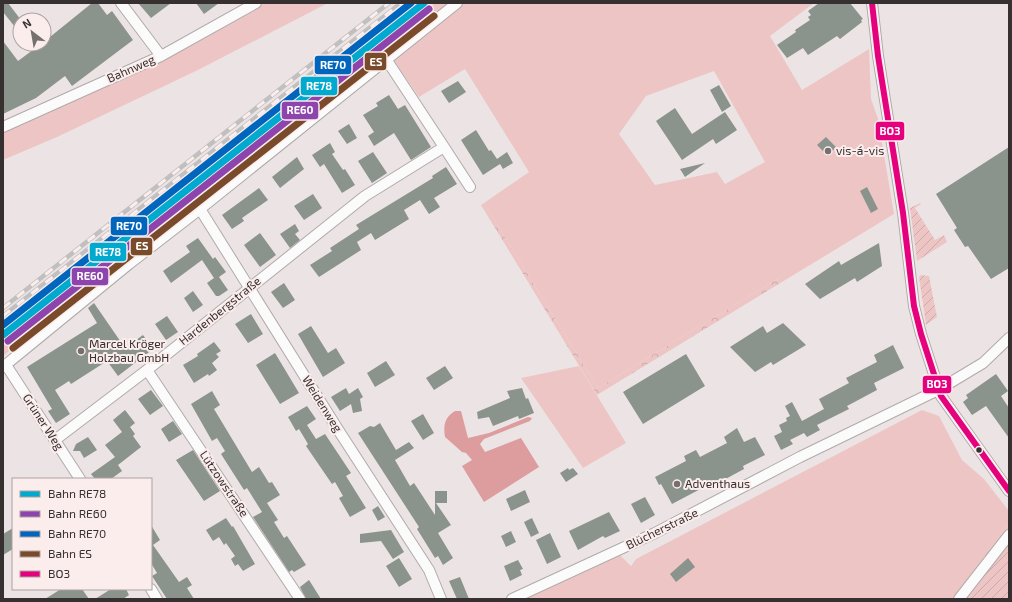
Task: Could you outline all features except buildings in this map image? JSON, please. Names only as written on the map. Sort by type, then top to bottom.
[{"type":"street","points":[[121,3],[160,56]]},
{"type":"street","name":"Bahnweg","points":[[3,127],[160,56],[256,3]]},
{"type":"street","points":[[5,366],[129,264],[457,3]]},
{"type":"street","points":[[872,3],[878,56],[903,209],[914,306],[938,390],[1009,491]]},
{"type":"street","points":[[386,60],[470,187]]},
{"type":"street","name":"Hardenbergstraße","points":[[55,440],[147,370],[365,196],[444,147]]},
{"type":"street","name":"Weidenweg","points":[[200,209],[337,428],[429,570],[441,599]]},
{"type":"street","name":"Blücherstraße","points":[[512,599],[655,533],[800,458],[938,390],[983,362],[1009,338]]},
{"type":"street","name":"Grüner Weg","points":[[5,366],[79,478]]},
{"type":"street","name":"Lützowstraße","points":[[147,370],[300,599]]},
{"type":"street","points":[[959,599],[1009,536]]},
{"type":"street","points":[[152,590],[157,599]]},
{"type":"green space","points":[[265,3],[328,3],[198,70],[57,137],[3,160],[3,132]]},
{"type":"green space","points":[[435,3],[814,3],[770,36],[802,90],[869,49],[871,99],[878,119],[894,214],[782,282],[782,276],[598,388],[484,203],[529,172],[465,69],[419,97],[388,52],[3,356],[3,345],[85,279],[92,276],[104,264],[171,212],[185,203],[190,196],[254,146],[262,142],[273,131],[348,72],[362,64],[367,57]],"holes":[[[714,71],[765,162],[725,184],[717,172],[655,185],[619,134],[646,96]]]},
{"type":"green space","points":[[484,203],[598,388],[782,276],[782,282],[597,395],[481,205]]},
{"type":"green space","points":[[920,203],[921,204],[915,208],[935,240],[944,235],[947,242],[917,261],[910,208]]},
{"type":"green space","points":[[921,275],[929,276],[937,317],[926,325],[919,277]]},
{"type":"green space","points":[[579,366],[626,443],[583,468],[521,378]]},
{"type":"green space","points":[[922,410],[939,416],[962,460],[984,479],[1009,511],[1009,523],[953,599],[525,599],[620,555],[631,566],[636,559]]},
{"type":"green space","points":[[1009,523],[1009,599],[953,599]]},
{"type":"shaded area","points":[[455,411],[461,411],[468,438],[489,433],[528,417],[532,418],[530,421],[484,439],[480,444],[485,452],[521,438],[539,467],[484,502],[462,466],[472,460],[466,453],[462,452],[445,437],[444,429],[447,419]]},
{"type":"railway","points":[[3,308],[389,3]]},
{"type":"railway","points":[[3,316],[401,3]]},
{"type":"rail line","name":"RE70","points":[[3,325],[411,3]]},
{"type":"rail line","name":"RE78","points":[[3,335],[424,3]]},
{"type":"rail line","name":"RE60","points":[[8,341],[429,9]]},
{"type":"rail line","name":"ES","points":[[13,348],[434,16]]},
{"type":"transit line","name":"BO3","points":[[872,3],[878,56],[903,213],[914,306],[921,334],[941,396],[1009,491]]},
{"type":"place","name":"vis-á-vis","points":[[828,151]]},
{"type":"place","name":"Marcel Kröger Holzbau GmbH","points":[[81,351]]},
{"type":"place","name":"Adventhaus","points":[[677,484]]}]
